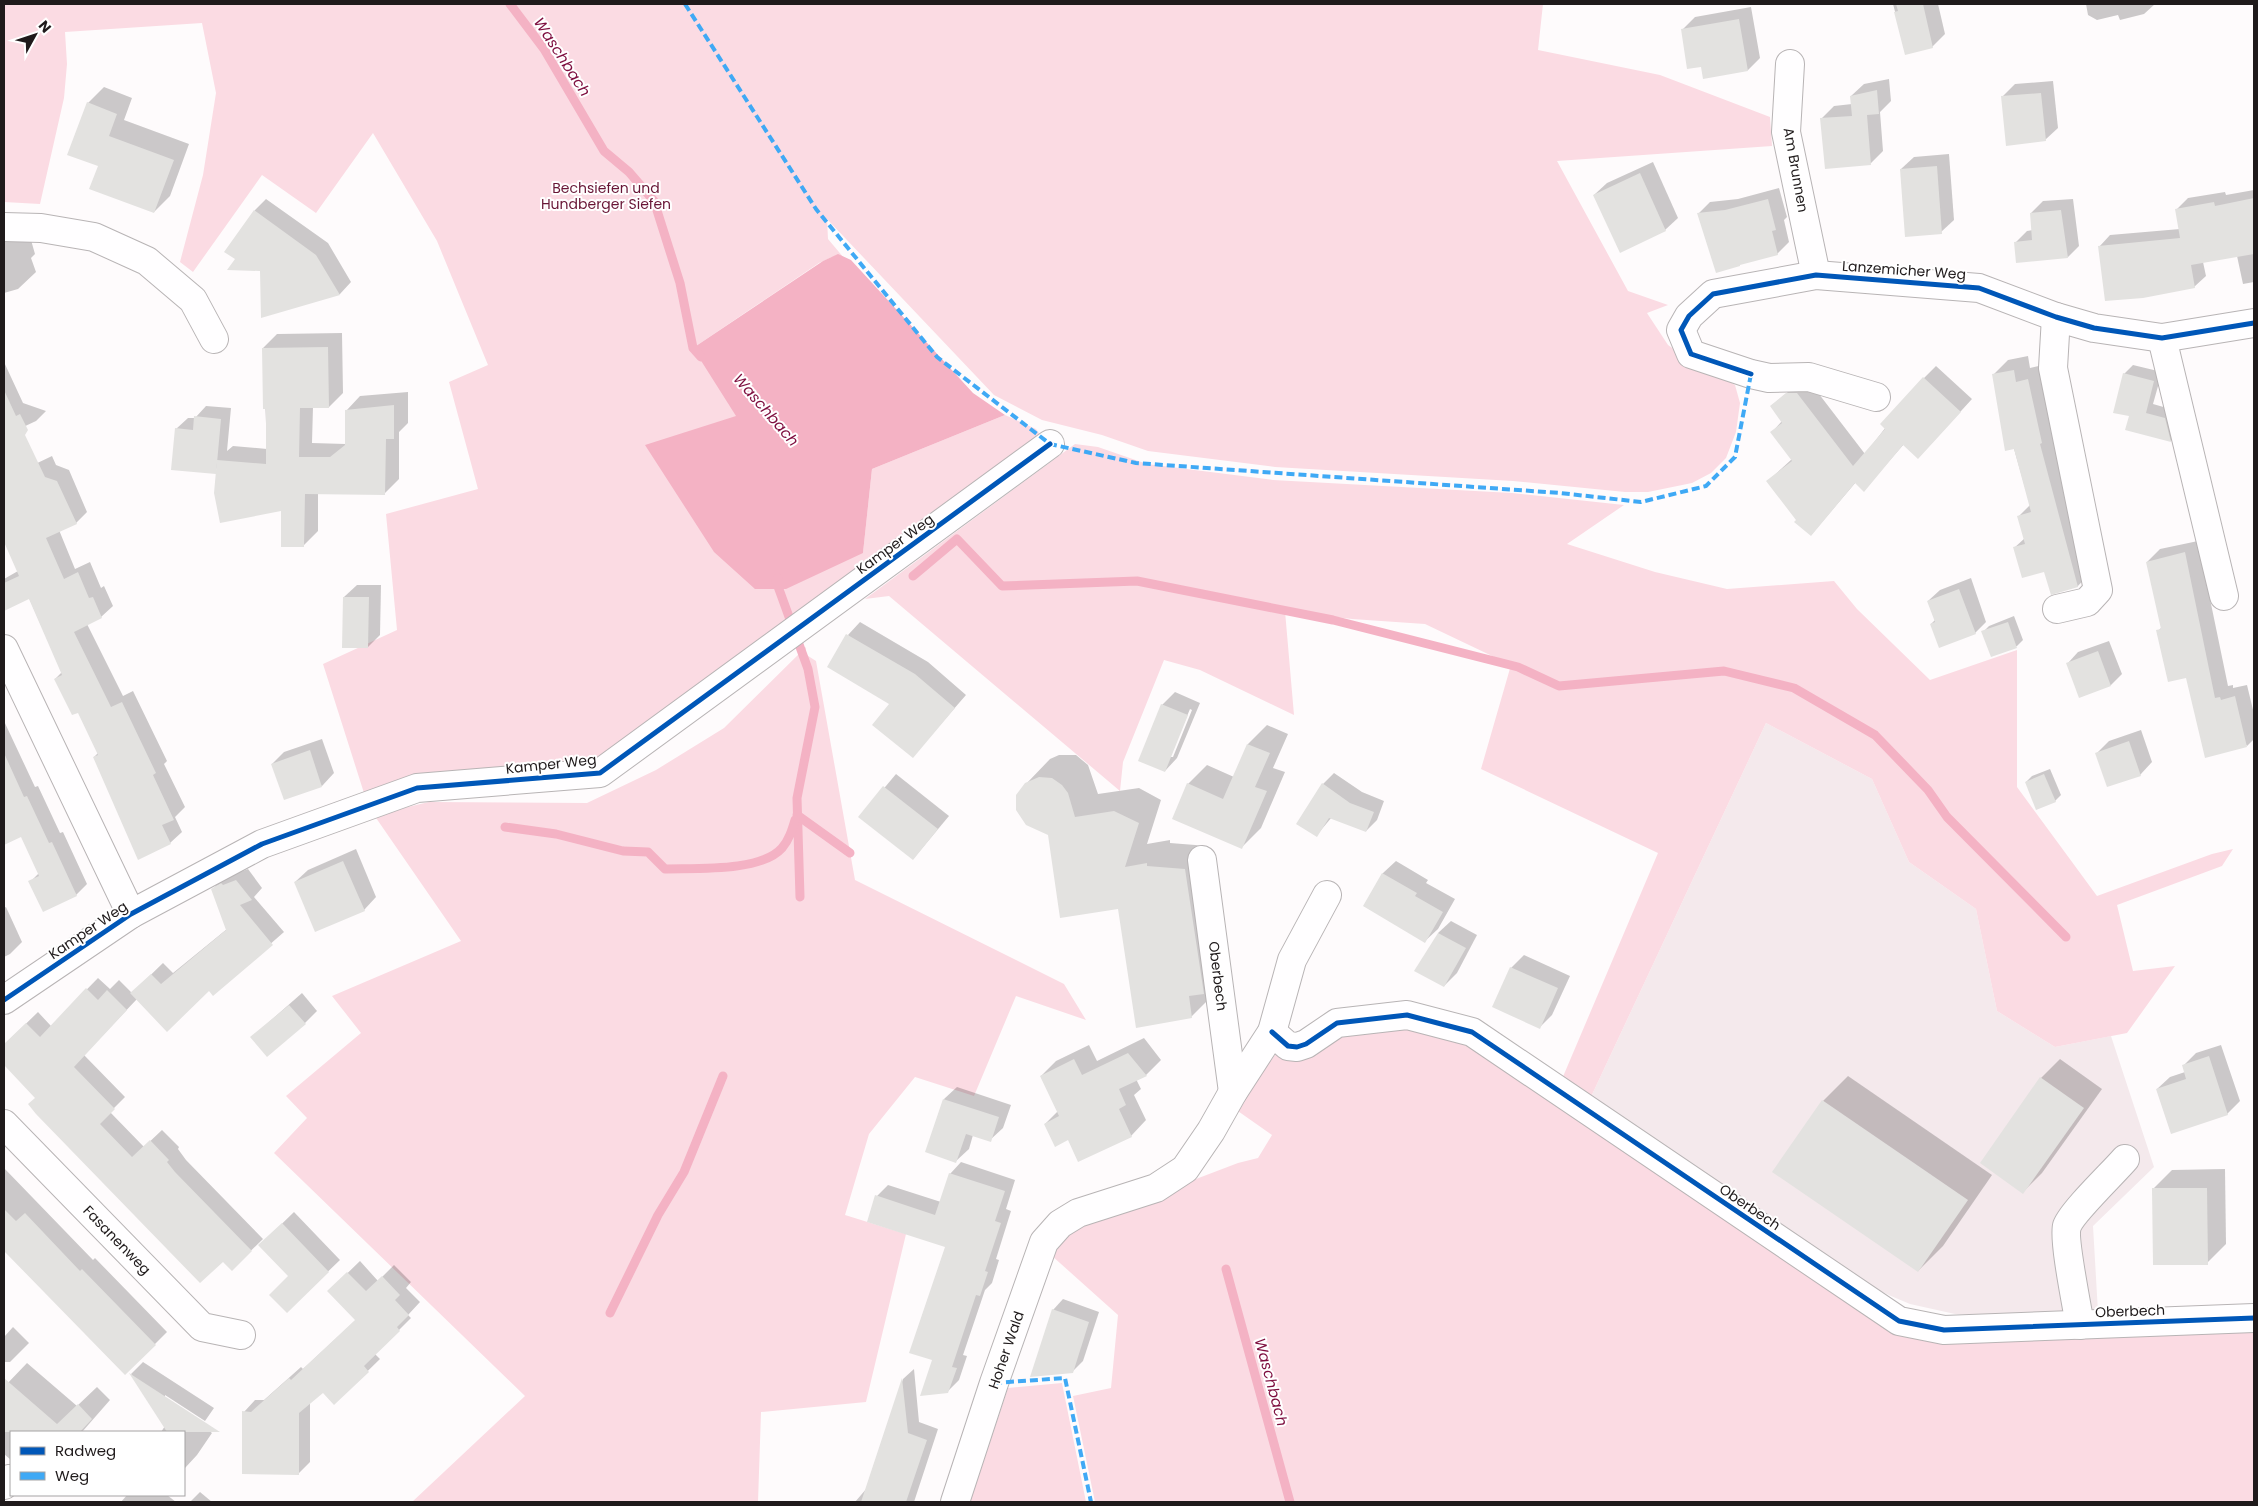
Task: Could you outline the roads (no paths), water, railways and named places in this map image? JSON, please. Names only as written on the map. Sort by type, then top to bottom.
[{"type":"street","name":"Am Brunnen","points":[[1790,64],[1786,132],[1816,275]]},
{"type":"street","points":[[4,227],[41,228],[94,237],[148,261],[193,300],[214,339]]},
{"type":"street","name":"Lanzemicher Weg","points":[[1876,397],[1809,377],[1769,378],[1751,374],[1691,354],[1681,330],[1689,316],[1713,294],[1816,275],[1979,288],[2056,317],[2094,328],[2162,338],[2254,324]]},
{"type":"street","points":[[2056,317],[2052,368],[2098,590],[2087,602],[2057,609]]},
{"type":"street","points":[[2162,338],[2224,596]]},
{"type":"street","name":"Kamper Weg","points":[[4,1000],[131,914],[262,844],[417,788],[600,773],[1050,444]]},
{"type":"street","name":"Kamper Weg","points":[[4,649],[131,914]]},
{"type":"street","name":"Oberbech","points":[[1202,860],[1233,1092]]},
{"type":"street","points":[[1233,1092],[1272,1032],[1292,960],[1326,895]]},
{"type":"street","name":"Oberbech","points":[[1272,1032],[1288,1046],[1297,1047],[1306,1044],[1337,1023],[1406,1015],[1472,1032],[1899,1321],[1944,1330],[2254,1318]]},
{"type":"street","name":"Hoher Wald","points":[[955,1502],[994,1383],[1044,1242],[1060,1224],[1078,1212],[1156,1188],[1185,1168],[1211,1131],[1233,1092]]},
{"type":"street","name":"Fasanenweg","points":[[4,1124],[202,1327],[241,1335]]},
{"type":"street","points":[[2080,1324],[2067,1244],[2067,1226],[2084,1203],[2126,1159]]},
{"type":"water","points":[[838,254],[851,260],[973,393],[1005,415],[872,469],[863,553],[786,589],[755,589],[714,552],[645,445],[736,416],[693,348],[823,261]]},
{"type":"waterway","name":"Waschbach","points":[[510,4],[544,49],[604,151],[629,172],[654,201],[680,283],[693,348],[701,357]]},
{"type":"waterway","points":[[913,576],[957,539],[1002,586],[1137,581],[1333,620],[1518,667],[1559,686],[1724,671],[1794,688],[1875,735],[1928,790],[1947,817],[2066,937]]},
{"type":"waterway","name":"Waschbach","points":[[778,578],[776,581],[808,669],[815,707],[797,798],[800,897]]},
{"type":"waterway","name":"Waschbach","points":[[797,815],[850,853]]},
{"type":"waterway","points":[[505,827],[556,834],[623,851],[648,852],[665,869],[693,869],[744,865],[772,856],[787,842],[795,820]]},
{"type":"waterway","points":[[610,1313],[658,1215],[684,1172],[723,1076]]},
{"type":"waterway","name":"Waschbach","points":[[1226,1269],[1290,1502]]},
{"type":"park label","name":"Bechsiefen und Hundberger Siefen","points":[[606,196]]}]
